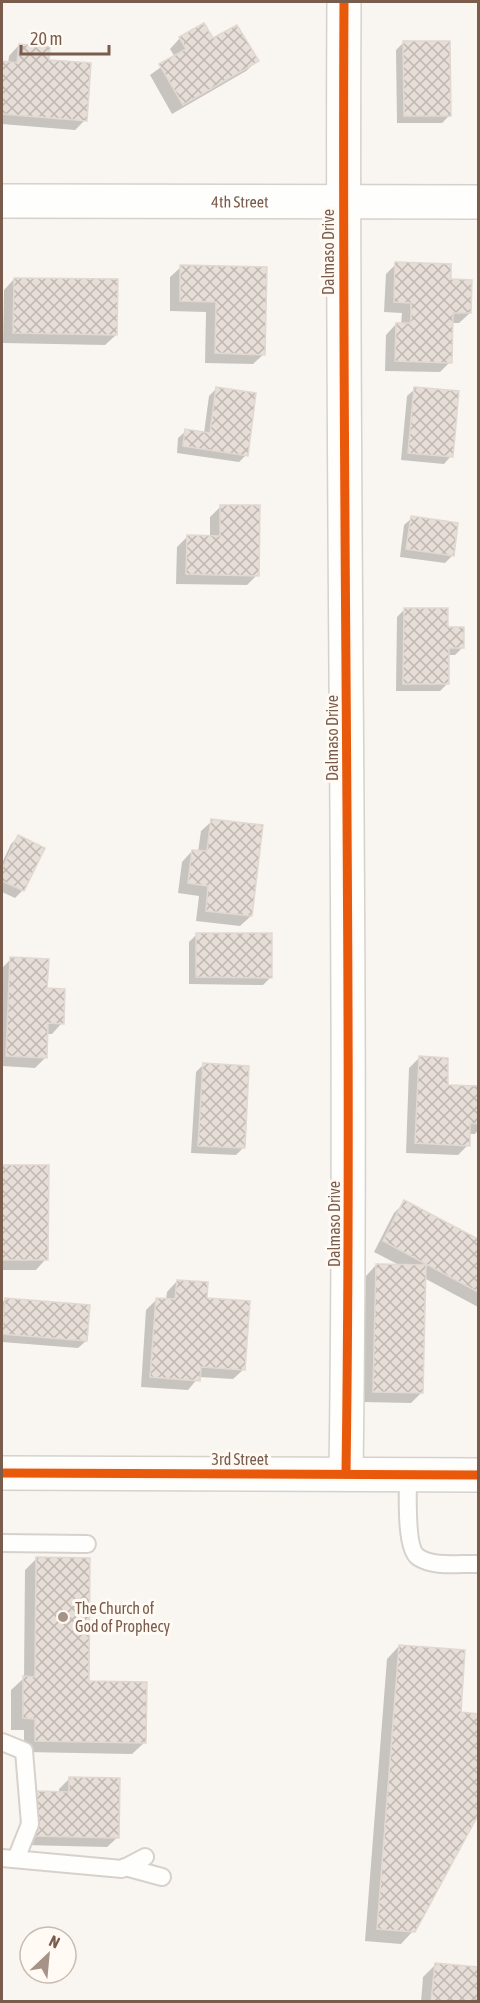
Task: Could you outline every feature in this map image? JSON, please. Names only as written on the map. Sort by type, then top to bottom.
[{"type":"street","name":"Dalmaso Drive","points":[[344,2],[343,202],[350,1240],[346,1474]]},
{"type":"street","name":"4th Street","points":[[2,201],[478,202]]},
{"type":"street","name":"3rd Street","points":[[2,1473],[478,1475]]},
{"type":"lane","points":[[408,1474],[410,1546],[417,1556],[434,1563],[478,1564]]},
{"type":"lane","points":[[2,1543],[87,1544]]},
{"type":"lane","points":[[2,1742],[24,1751],[30,1824],[9,1858],[125,1867],[162,1877]]},
{"type":"lane","points":[[125,1867],[145,1857]]},
{"type":"building","points":[[204,23],[213,38],[237,25],[259,61],[183,105],[159,64],[186,49],[179,37]]},
{"type":"building","points":[[403,41],[450,41],[451,116],[404,116]]},
{"type":"building","points":[[19,44],[50,47],[49,60],[91,63],[87,121],[2,114],[2,61],[17,63]]},
{"type":"building","points":[[395,262],[451,264],[451,279],[472,280],[471,313],[453,313],[452,363],[395,361],[396,323],[411,323],[411,303],[394,302]]},
{"type":"building","points":[[180,265],[267,267],[265,355],[215,353],[216,302],[180,301]]},
{"type":"building","points":[[14,278],[118,279],[117,335],[13,333]]},
{"type":"building","points":[[216,387],[256,393],[248,456],[183,446],[185,429],[210,433]]},
{"type":"building","points":[[414,387],[459,391],[453,457],[408,453]]},
{"type":"building","points":[[220,505],[260,505],[259,576],[186,574],[187,535],[220,536]]},
{"type":"building","points":[[411,516],[458,523],[454,556],[406,549]]},
{"type":"building","points":[[404,608],[448,608],[448,627],[464,627],[464,648],[449,648],[449,684],[403,684]]},
{"type":"building","points":[[211,819],[263,825],[252,916],[206,911],[208,886],[188,883],[192,850],[207,851]]},
{"type":"building","points":[[18,835],[45,848],[24,891],[2,881],[2,869]]},
{"type":"building","points":[[196,933],[272,933],[272,978],[196,977]]},
{"type":"building","points":[[10,957],[49,959],[47,988],[65,989],[64,1024],[48,1023],[47,1058],[6,1056]]},
{"type":"building","points":[[419,1056],[448,1058],[448,1085],[478,1086],[478,1124],[470,1123],[470,1146],[415,1143]]},
{"type":"building","points":[[203,1063],[249,1066],[245,1148],[198,1146]]},
{"type":"building","points":[[2,1165],[49,1165],[48,1260],[2,1260]]},
{"type":"building","points":[[404,1200],[478,1239],[478,1292],[383,1241]]},
{"type":"building","points":[[376,1264],[426,1265],[423,1393],[373,1392]]},
{"type":"building","points":[[177,1280],[208,1282],[207,1298],[250,1301],[245,1370],[201,1367],[200,1381],[150,1377],[156,1298],[175,1299]]},
{"type":"building","points":[[5,1298],[90,1305],[87,1341],[2,1334]]},
{"type":"building","name":"The Church of God of Prophecy","points":[[36,1557],[90,1558],[89,1681],[147,1682],[146,1743],[35,1741],[35,1719],[23,1718],[23,1676],[35,1677]]},
{"type":"building","points":[[399,1645],[465,1650],[461,1712],[478,1714],[478,1815],[415,1932],[377,1929]]},
{"type":"building","points":[[69,1777],[120,1778],[119,1838],[34,1836],[35,1791],[69,1792]]},
{"type":"building","points":[[435,1963],[478,1967],[478,2002],[431,2002]]},
{"type":"cycle path","points":[[344,2],[348,922],[346,1474]]},
{"type":"cycle path","points":[[2,1473],[478,1475]]},
{"type":"place","name":"The Church of God of Prophecy","points":[[63,1617]]}]
